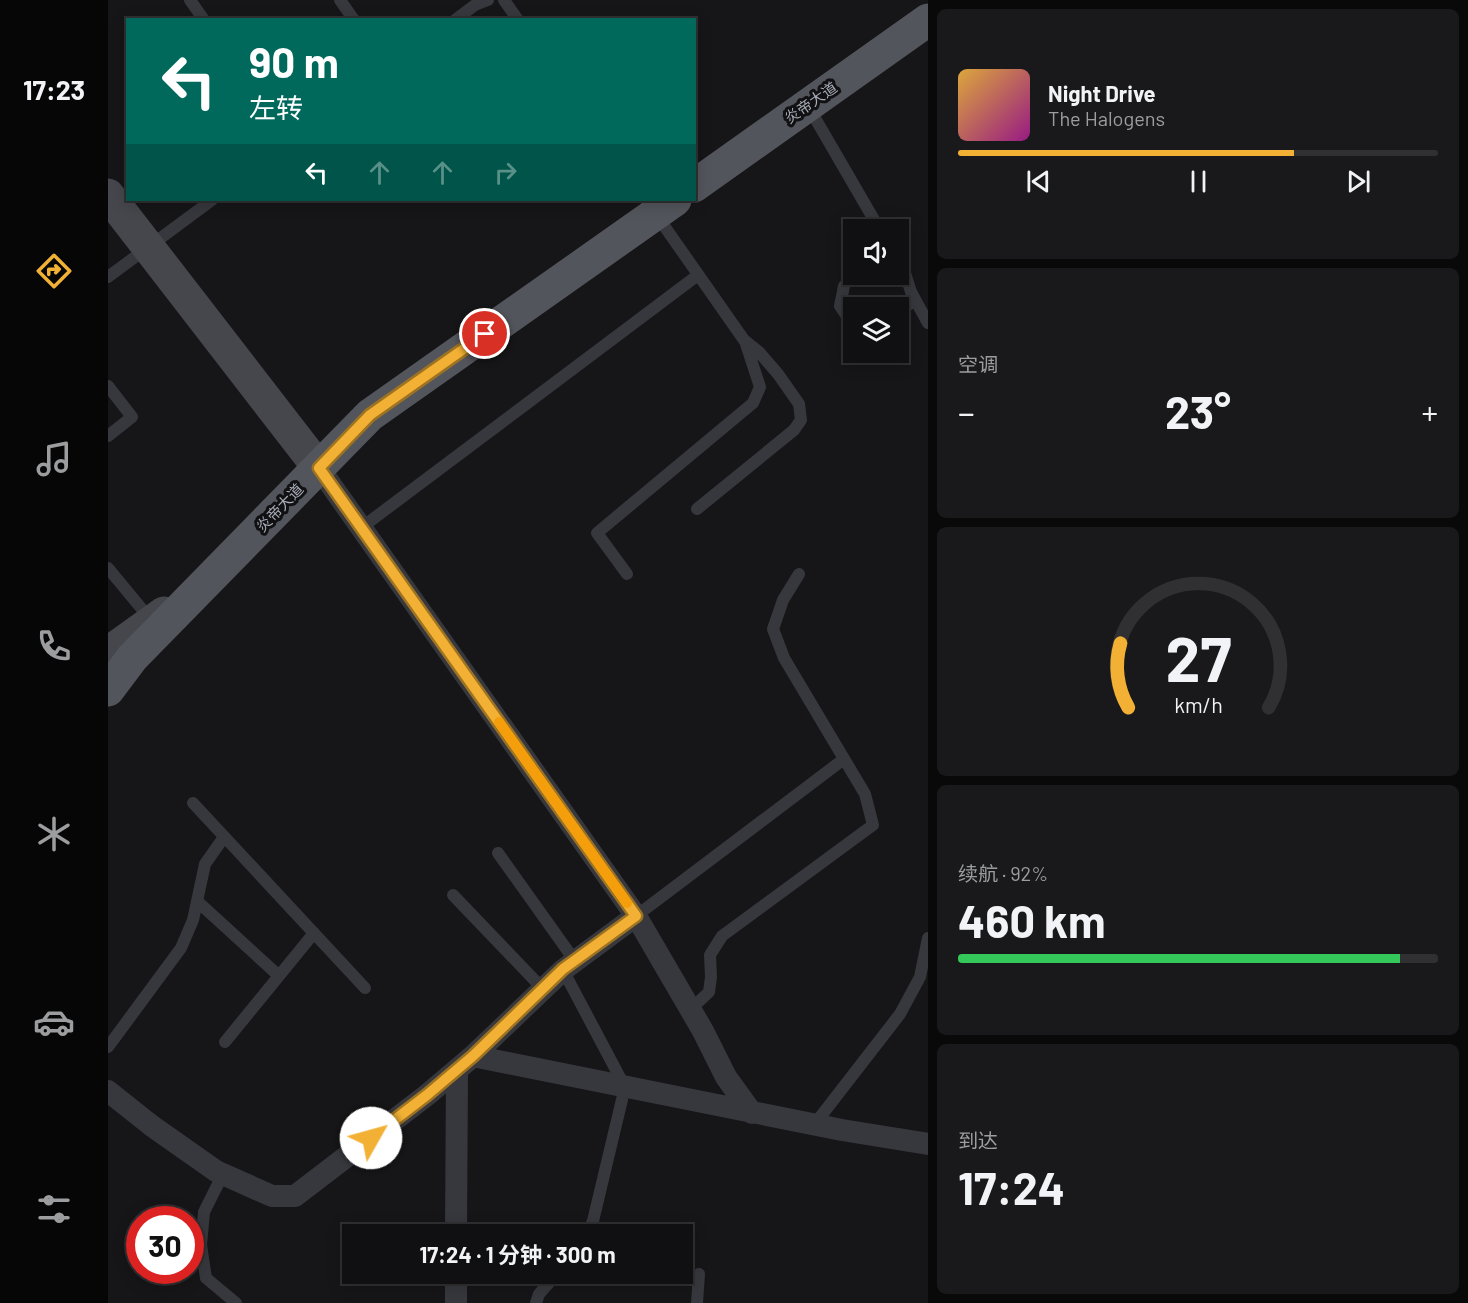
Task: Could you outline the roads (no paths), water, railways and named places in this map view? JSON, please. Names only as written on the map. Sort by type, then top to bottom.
[{"type":"main road","name":"炎帝大道","points":[[696,185],[928,20]]},
{"type":"main road","points":[[108,195],[319,468]]},
{"type":"main road","name":"炎帝大道","points":[[108,690],[132,658],[370,415],[659,204]]},
{"type":"main road","points":[[108,653],[205,584]]},
{"type":"street","points":[[319,468],[636,916],[691,1009],[726,1077],[752,1113]]},
{"type":"street","points":[[108,1091],[152,1126],[216,1171],[272,1196],[296,1196],[427,1095],[465,1063],[569,965],[636,916]]},
{"type":"street","points":[[465,1063],[625,1087],[814,1125],[928,1144]]},
{"type":"street","points":[[457,1224],[465,1063]]},
{"type":"street","points":[[456,1284],[456,1303]]},
{"type":"lane","points":[[190,0],[203,18]]},
{"type":"lane","points":[[340,0],[353,18]]},
{"type":"lane","points":[[459,18],[474,6],[488,0]]},
{"type":"lane","points":[[504,0],[517,18]]},
{"type":"lane","points":[[808,105],[874,219]]},
{"type":"lane","points":[[108,277],[211,201]]},
{"type":"lane","points":[[659,204],[698,275],[744,340],[759,352],[778,374],[799,404],[801,420],[794,430],[698,508]]},
{"type":"lane","points":[[361,528],[698,275]]},
{"type":"lane","points":[[909,284],[928,323]]},
{"type":"lane","points":[[843,310],[840,306],[844,286]]},
{"type":"lane","points":[[909,304],[915,300]]},
{"type":"lane","points":[[627,574],[597,533],[753,403],[760,387],[744,340]]},
{"type":"lane","points":[[108,386],[132,417],[108,436]]},
{"type":"lane","points":[[108,568],[152,621]]},
{"type":"lane","points":[[691,1009],[709,992],[710,955],[722,936],[873,825],[865,794],[784,658],[772,629],[783,600],[799,574]]},
{"type":"lane","points":[[636,916],[844,759]]},
{"type":"lane","points":[[193,803],[364,988]]},
{"type":"lane","points":[[108,1047],[181,948],[193,920],[205,864],[224,837]]},
{"type":"lane","points":[[498,853],[569,965],[625,1087],[592,1224]]},
{"type":"lane","points":[[453,895],[543,989]]},
{"type":"lane","points":[[197,900],[279,976]]},
{"type":"lane","points":[[225,1042],[314,933]]},
{"type":"lane","points":[[814,1125],[900,1014],[920,977],[928,938]]},
{"type":"lane","points":[[223,1174],[204,1212],[201,1245],[206,1278],[236,1303]]},
{"type":"lane","points":[[697,1303],[699,1274]]},
{"type":"lane","points":[[536,1303],[539,1294],[548,1284]]}]
